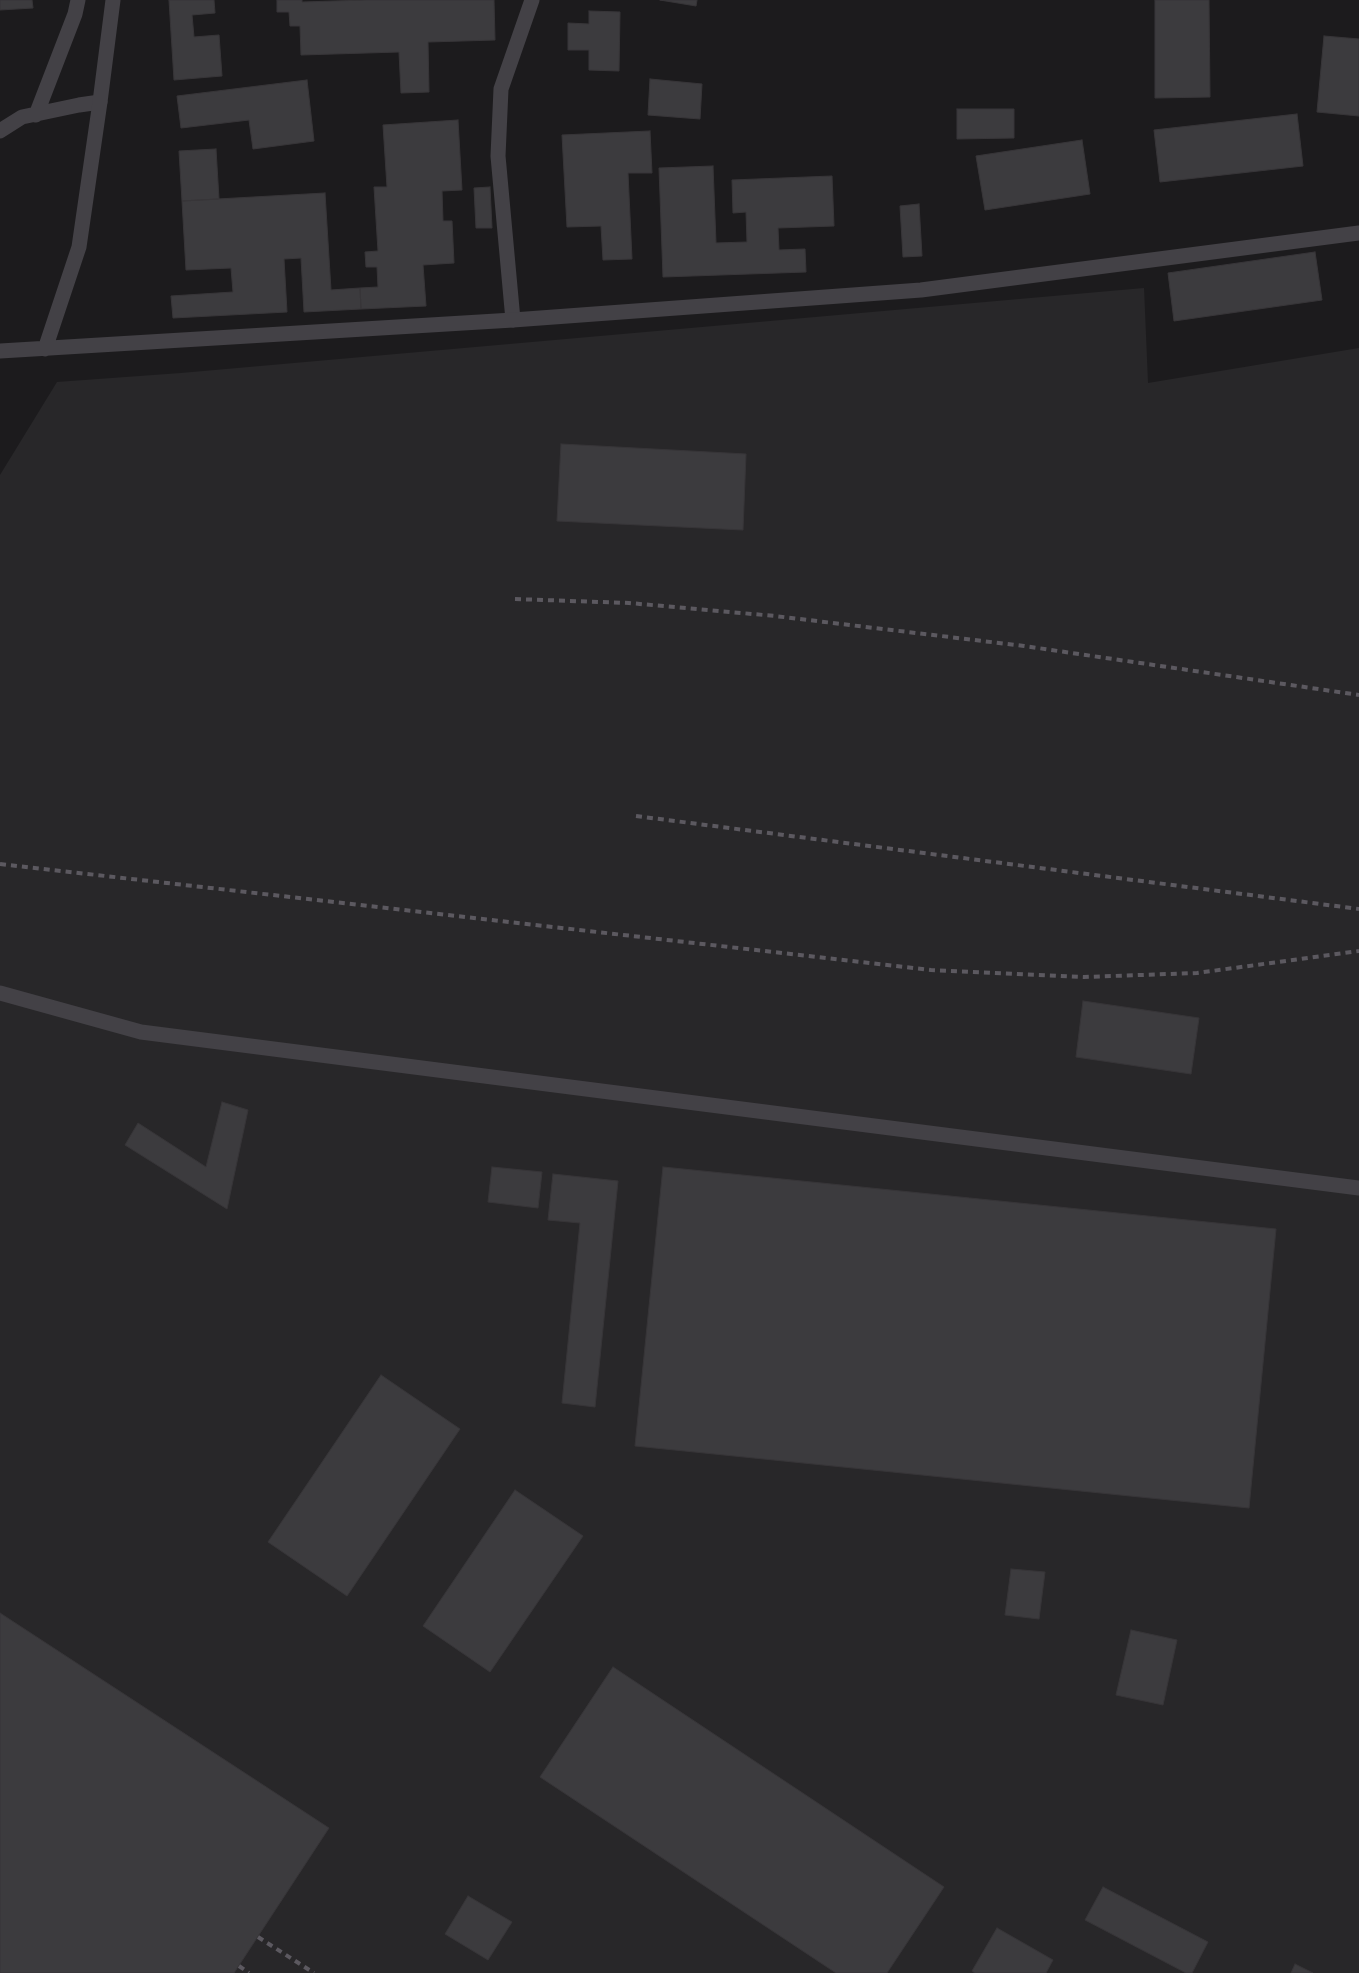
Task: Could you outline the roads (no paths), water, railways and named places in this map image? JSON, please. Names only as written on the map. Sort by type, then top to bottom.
[{"type":"street","points":[[36,115],[75,14],[78,0]]},
{"type":"street","points":[[45,349],[79,247],[100,102],[112,0]]},
{"type":"street","points":[[513,320],[498,156],[501,89],[532,0]]},
{"type":"street","points":[[0,131],[22,117],[100,102]]},
{"type":"street","points":[[0,351],[513,320],[921,290],[1359,233]]},
{"type":"street","points":[[0,993],[142,1032],[1359,1188]]},
{"type":"railway","points":[[515,599],[629,603],[775,616],[1024,646],[1359,695]]},
{"type":"railway","points":[[636,816],[1359,909]]},
{"type":"railway","points":[[0,864],[931,970],[1084,977],[1197,973],[1359,951]]},
{"type":"railway","points":[[258,1937],[314,1973]]},
{"type":"railway","points":[[239,1966],[249,1973]]}]
